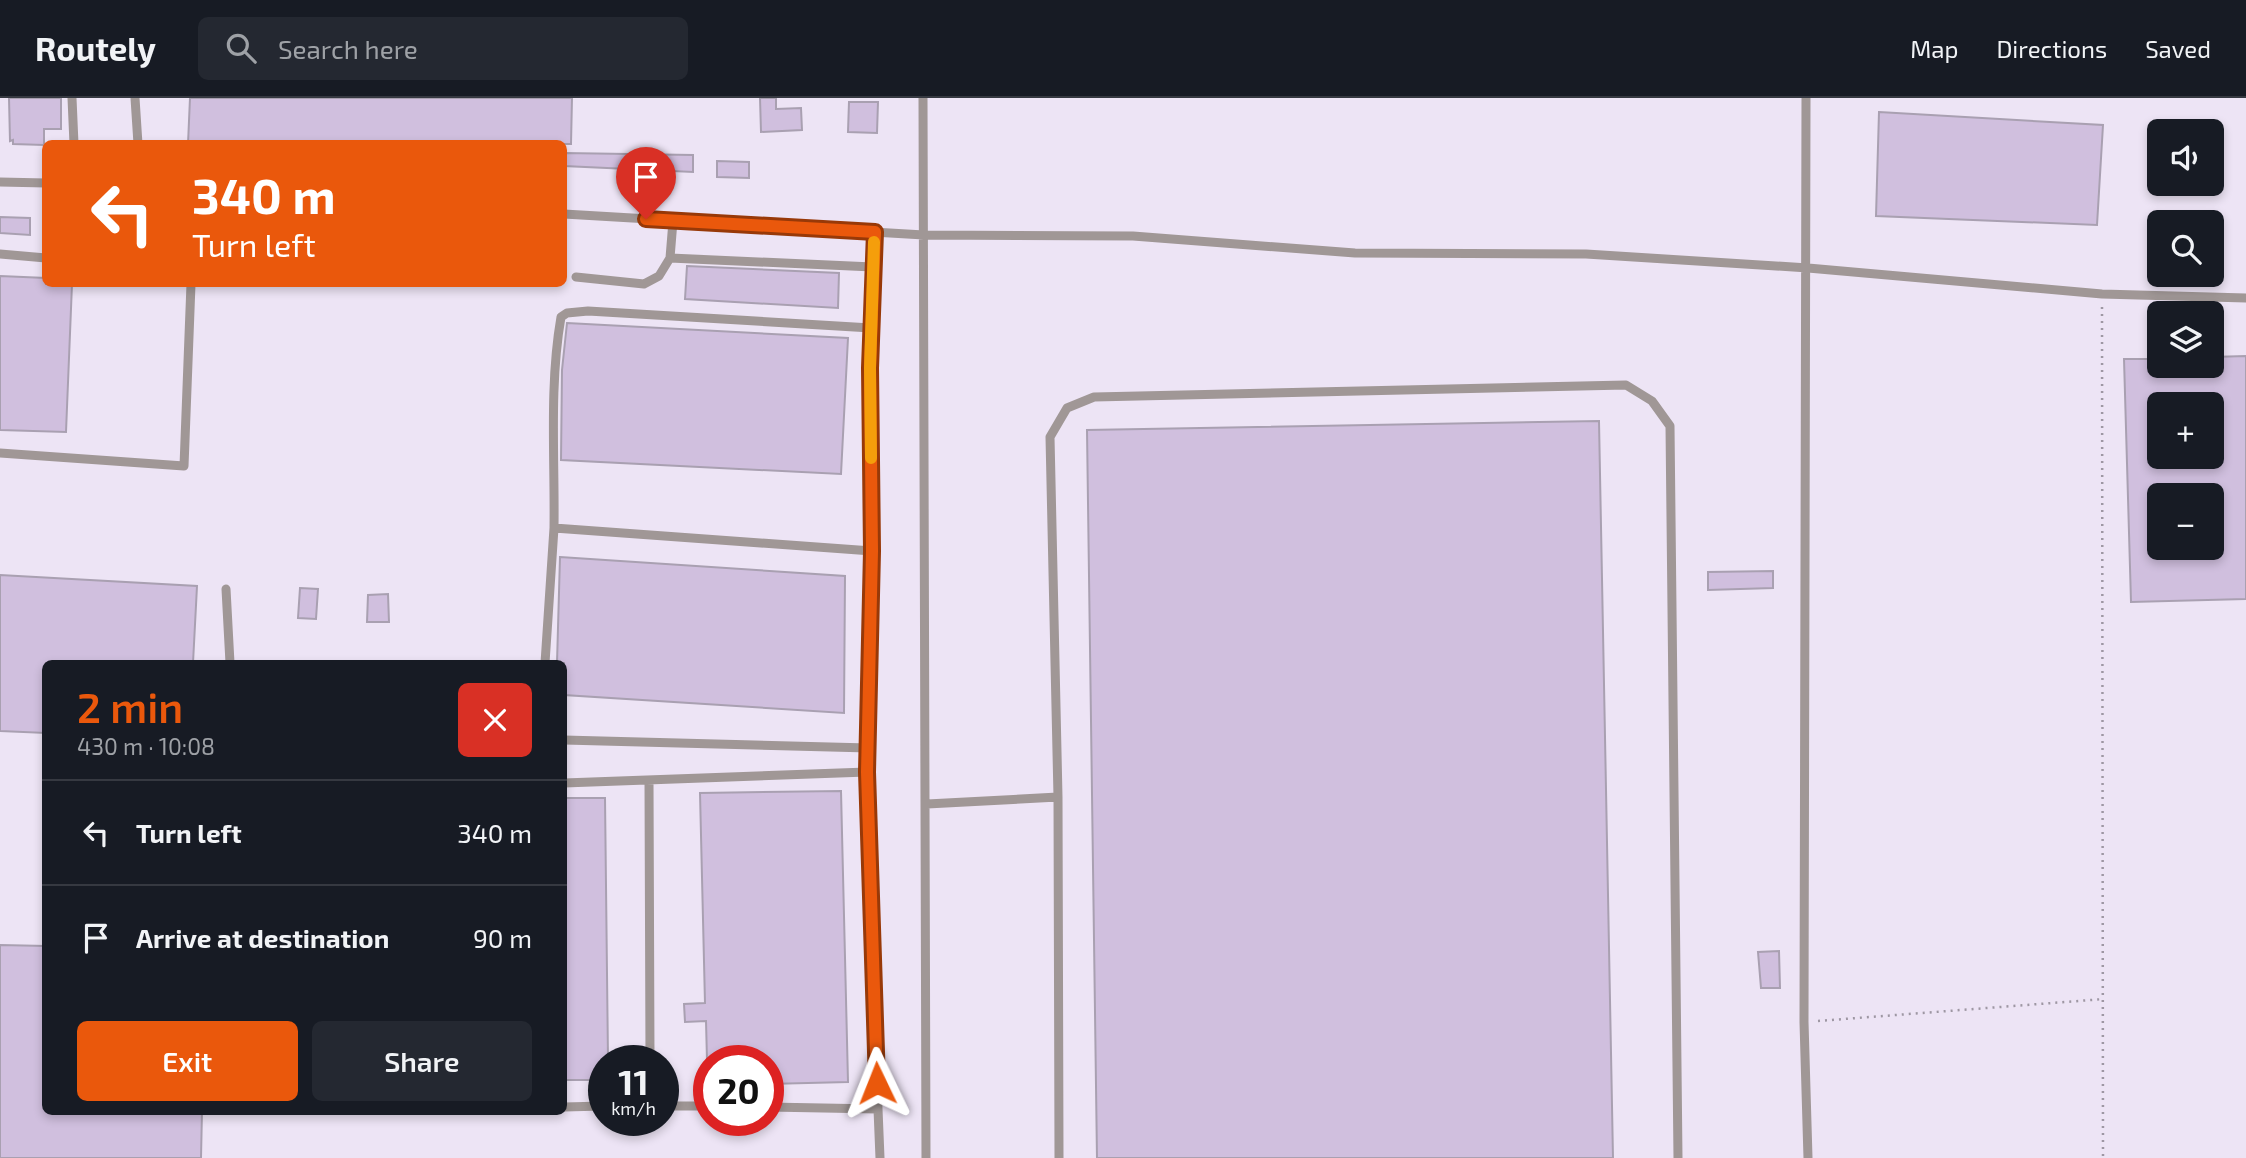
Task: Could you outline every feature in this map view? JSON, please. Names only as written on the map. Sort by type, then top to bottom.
[{"type":"lane","points":[[72,98],[74,140]]},
{"type":"lane","points":[[135,98],[138,140]]},
{"type":"lane","points":[[923,98],[926,1158]]},
{"type":"lane","points":[[1806,98],[1808,268],[1804,1022],[1808,1158]]},
{"type":"lane","points":[[0,182],[42,183]]},
{"type":"lane","points":[[567,214],[924,234],[1133,236],[1355,253],[1586,254],[1808,268],[2102,294],[2246,298]]},
{"type":"lane","points":[[576,278],[644,284],[659,276],[670,258],[673,221]]},
{"type":"lane","points":[[875,232],[871,328],[872,551],[867,772],[880,1158]]},
{"type":"lane","points":[[0,254],[42,258]]},
{"type":"lane","points":[[670,258],[873,267]]},
{"type":"lane","points":[[0,453],[184,466],[191,287]]},
{"type":"lane","points":[[545,660],[554,528],[555,383],[561,317],[567,313],[588,311],[871,328]]},
{"type":"lane","points":[[1059,1158],[1058,797],[1050,437],[1067,408],[1094,397],[1626,385],[1652,401],[1670,426],[1678,1158]]},
{"type":"lane","points":[[554,528],[872,551]]},
{"type":"lane","points":[[226,589],[230,660]]},
{"type":"lane","points":[[567,740],[869,748]]},
{"type":"lane","points":[[567,783],[867,772]]},
{"type":"lane","points":[[649,782],[650,1045]]},
{"type":"lane","points":[[927,804],[1058,797]]},
{"type":"lane","points":[[567,1107],[588,1106]]},
{"type":"lane","points":[[784,1107],[878,1109]]},
{"type":"path","points":[[2102,294],[2102,1158]]},
{"type":"path","points":[[1804,1022],[2104,999]]},
{"type":"building","points":[[9,98],[61,98],[61,129],[44,129],[42,145],[13,144],[13,140],[10,141]]},
{"type":"building","points":[[190,98],[572,98],[571,144],[567,144],[567,140],[188,140]]},
{"type":"building","points":[[760,98],[776,98],[776,109],[801,108],[802,130],[761,132]]},
{"type":"building","points":[[849,102],[878,102],[877,133],[848,132]]},
{"type":"building","points":[[1879,112],[2103,125],[2097,225],[1876,216]]},
{"type":"building","points":[[567,153],[693,155],[693,172],[567,166]]},
{"type":"building","points":[[717,161],[749,162],[749,178],[717,177]]},
{"type":"building","points":[[0,217],[30,218],[30,235],[0,233]]},
{"type":"building","points":[[687,266],[839,273],[838,308],[685,299]]},
{"type":"building","points":[[0,276],[42,278],[42,287],[72,287],[66,432],[0,430]]},
{"type":"building","points":[[567,323],[848,338],[841,474],[561,460],[562,370]]},
{"type":"building","points":[[2246,356],[2246,599],[2131,602],[2124,359],[2147,359],[2147,378],[2224,378],[2224,357]]},
{"type":"building","points":[[1599,421],[1613,1158],[1097,1158],[1087,430]]},
{"type":"building","points":[[560,557],[845,576],[844,713],[567,695],[567,660],[557,660]]},
{"type":"building","points":[[1773,571],[1773,588],[1708,590],[1708,572]]},
{"type":"building","points":[[0,575],[197,586],[193,660],[42,660],[42,733],[0,731]]},
{"type":"building","points":[[300,588],[318,589],[316,619],[298,618]]},
{"type":"building","points":[[388,594],[389,622],[367,622],[368,595]]},
{"type":"building","points":[[841,791],[848,1082],[784,1084],[784,1045],[707,1045],[706,1021],[685,1022],[684,1004],[705,1003],[700,793]]},
{"type":"building","points":[[567,798],[605,798],[608,1045],[588,1045],[588,1080],[567,1080]]},
{"type":"building","points":[[0,945],[42,946],[42,1115],[202,1115],[201,1158],[0,1158]]},
{"type":"building","points":[[1779,951],[1780,988],[1761,988],[1758,952]]},
{"type":"slow traffic","points":[[871,458],[870,368],[874,242]]},
{"type":"route","points":[[646,219],[875,232],[870,368],[872,551],[867,772],[877,1083]]}]
